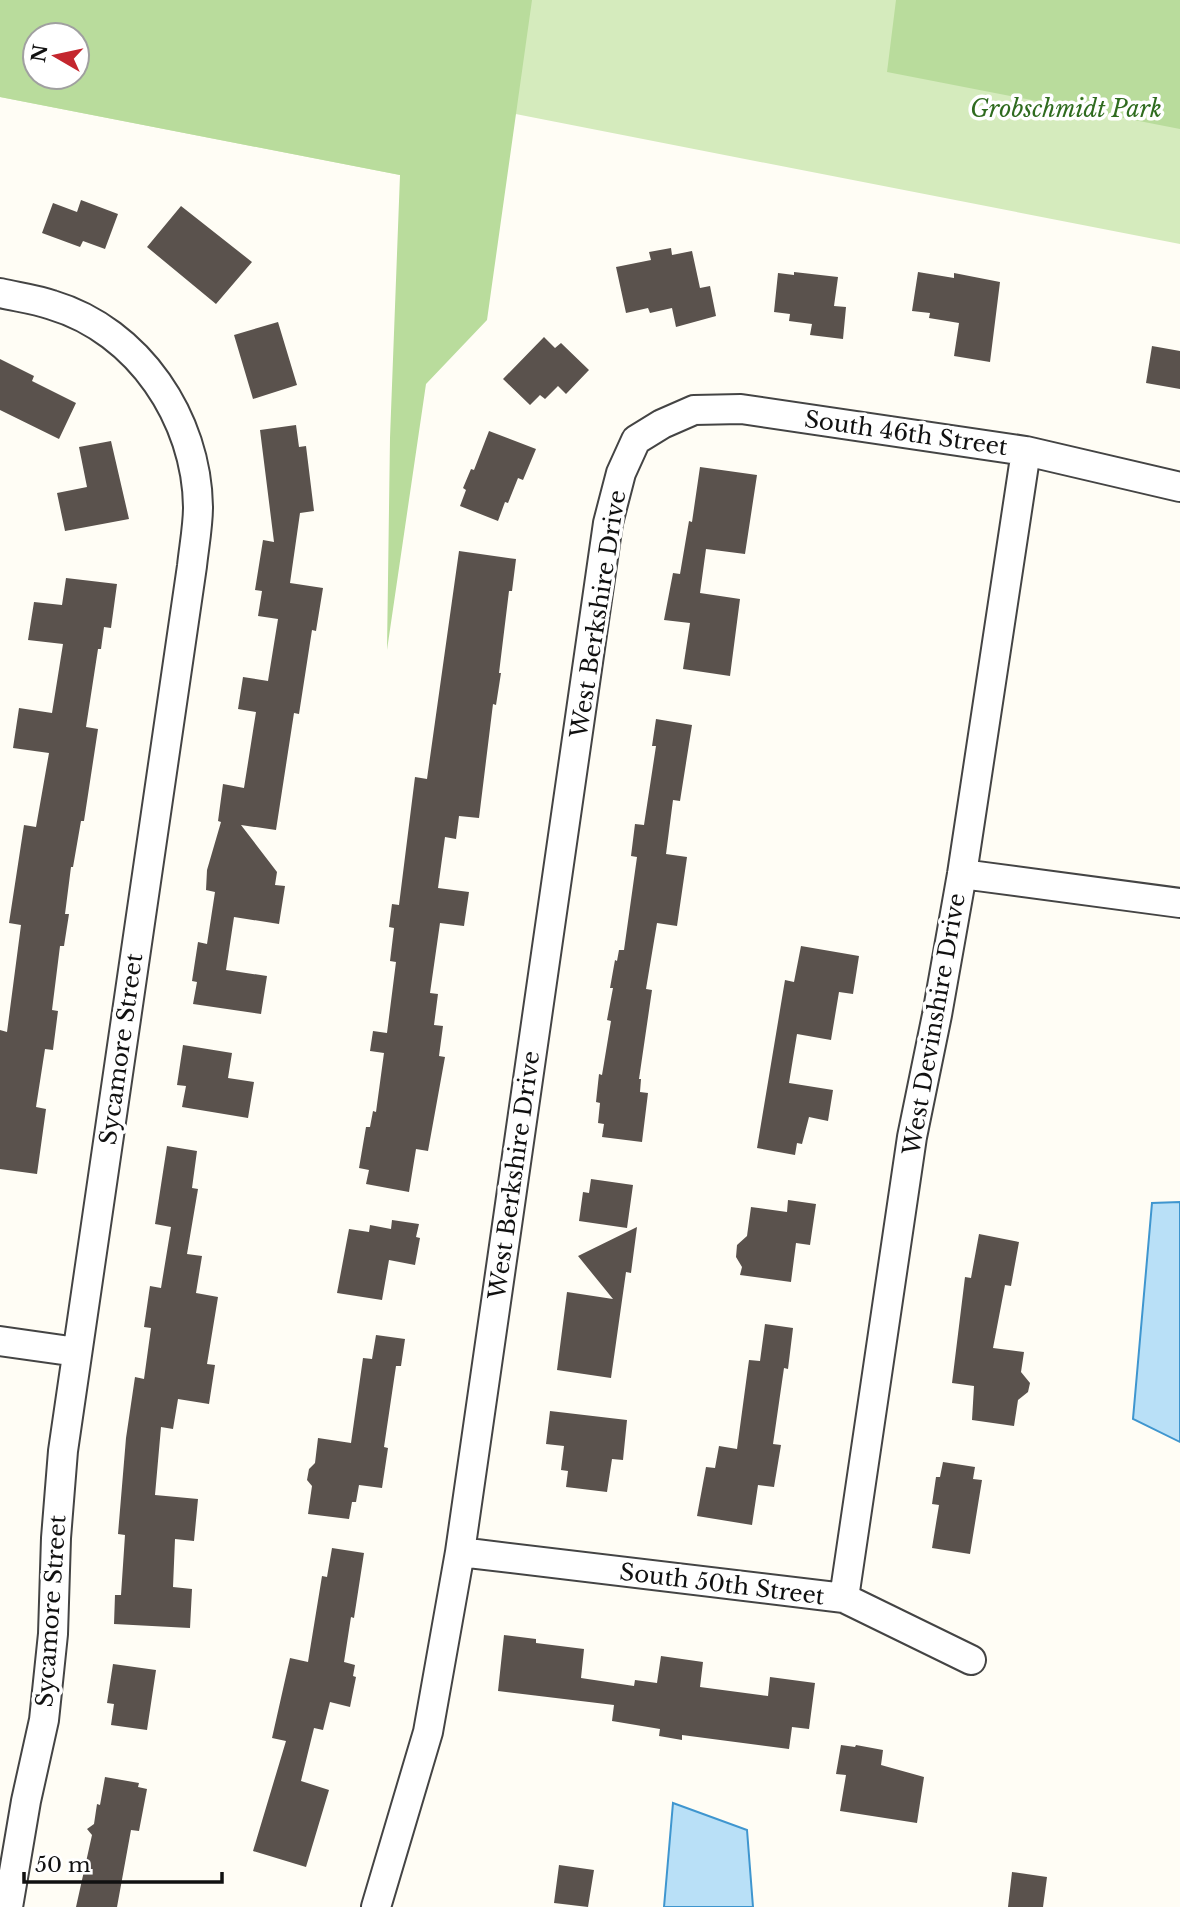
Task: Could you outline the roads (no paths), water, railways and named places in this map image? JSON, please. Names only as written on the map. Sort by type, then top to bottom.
[{"type":"street","name":"Sycamore Street","points":[[0,293],[54,305],[96,325],[130,349],[154,377],[175,408],[192,461],[198,508],[192,566],[63,1451],[44,1720],[13,1798],[8,1907]]},
{"type":"street","name":"South 46th Street","points":[[636,440],[662,424],[694,410],[741,409],[1026,451],[1180,487]]},
{"type":"street","name":"West Berkshire Drive","points":[[376,1907],[428,1732],[460,1552],[608,523],[621,473],[636,440]]},
{"type":"street","name":"West Devinshire Drive","points":[[844,1598],[912,1137],[962,874],[1026,451]]},
{"type":"street","points":[[962,874],[1180,903]]},
{"type":"street","points":[[0,1341],[77,1352]]},
{"type":"street","name":"South 50th Street","points":[[460,1552],[844,1598],[971,1660]]},
{"type":"water","points":[[1180,1202],[1180,1442],[1133,1419],[1152,1203]]},
{"type":"water","points":[[673,1803],[747,1830],[753,1907],[664,1907]]},
{"type":"park label","name":"Grobschmidt Park","points":[[1066,109]]}]
